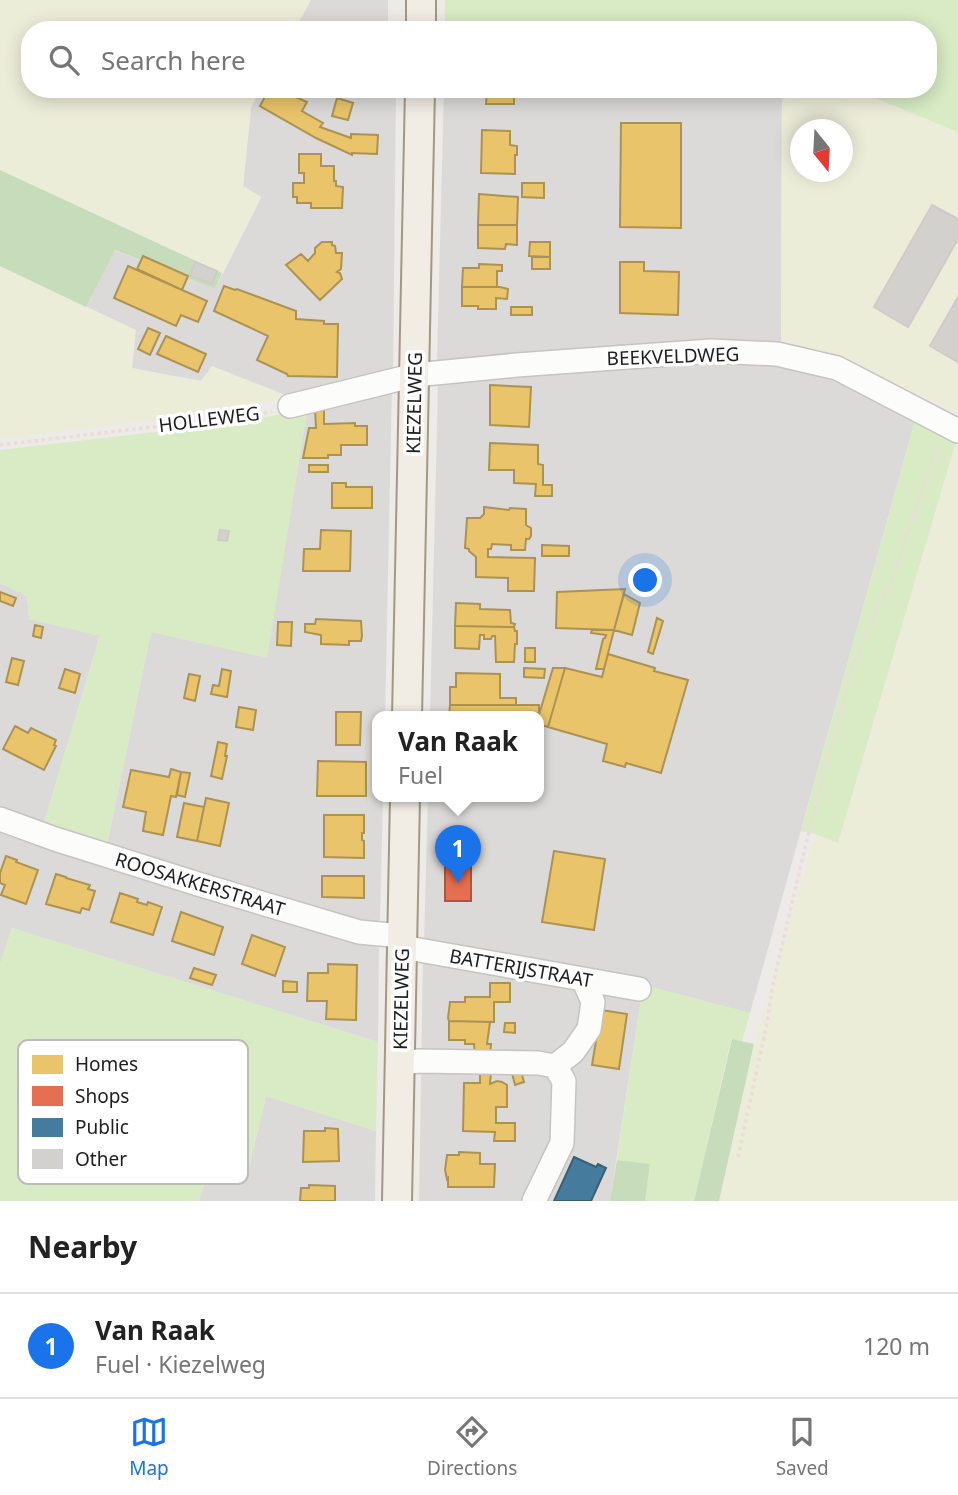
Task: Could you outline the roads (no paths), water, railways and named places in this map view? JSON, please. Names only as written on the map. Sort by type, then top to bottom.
[{"type":"main road","points":[[421,0],[421,21]]},
{"type":"main road","name":"KIEZELWEG","points":[[407,711],[420,98]]},
{"type":"main road","name":"KIEZELWEG","points":[[397,1201],[405,802]]},
{"type":"street","name":"BEEKVELDWEG","points":[[415,375],[711,351],[777,354],[837,368],[952,427]]},
{"type":"street","points":[[290,406],[415,375]]},
{"type":"street","name":"ROOSAKKERSTRAAT","points":[[0,819],[185,880],[359,932],[402,941]]},
{"type":"street","name":"BATTERIJSTRAAT","points":[[402,941],[639,989]]},
{"type":"street","points":[[400,1063],[538,1063],[555,1066],[573,1052],[589,1028],[593,1002],[583,979]]},
{"type":"street","points":[[534,1201],[562,1143],[564,1081],[555,1066]]},
{"type":"place","name":"Van Raak","points":[[458,883]]}]
